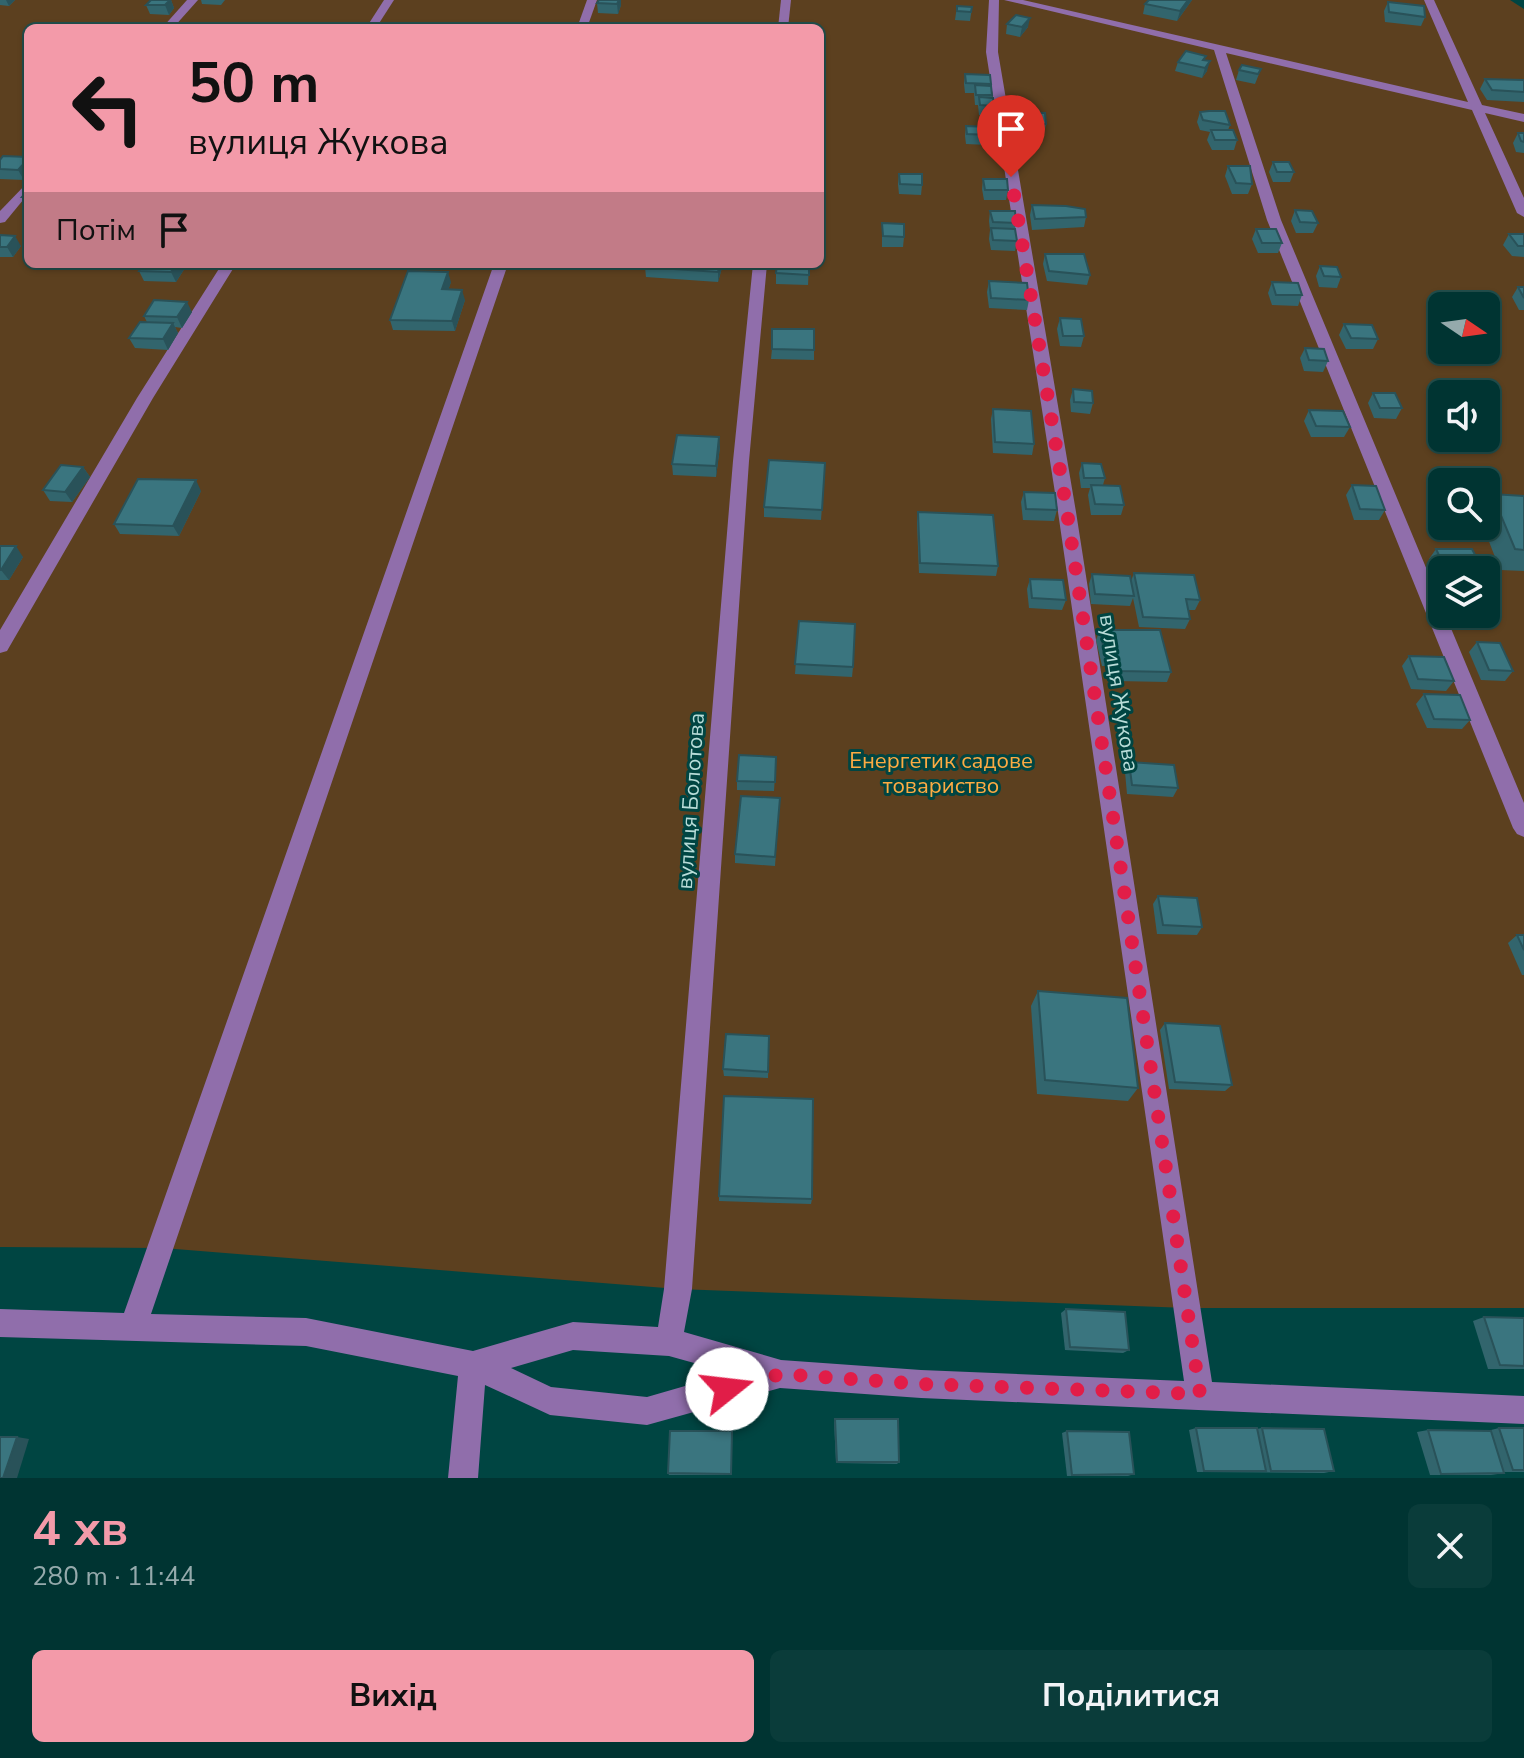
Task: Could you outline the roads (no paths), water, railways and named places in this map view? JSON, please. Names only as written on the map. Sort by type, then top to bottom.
[{"type":"street","points":[[171,24],[193,0]]},
{"type":"street","points":[[374,24],[389,0]]},
{"type":"street","points":[[583,24],[592,0]]},
{"type":"street","points":[[783,24],[786,0]]},
{"type":"street","name":"вулиця Жукова","points":[[994,0],[992,52],[1067,512],[1200,1394]]},
{"type":"street","points":[[1009,0],[1524,118]]},
{"type":"street","points":[[1429,0],[1524,213]]},
{"type":"street","points":[[1218,46],[1274,220],[1524,828]]},
{"type":"street","points":[[0,219],[24,191]]},
{"type":"street","points":[[0,646],[145,398],[226,268]]},
{"type":"street","points":[[132,1328],[500,268]]},
{"type":"street","name":"вулиця Болотова","points":[[669,1342],[678,1289],[741,461],[760,268]]},
{"type":"street","points":[[0,1323],[306,1332],[473,1365],[550,1401],[647,1411],[781,1374]]},
{"type":"street","points":[[473,1365],[573,1336],[669,1342],[781,1374],[921,1384],[1524,1410]]},
{"type":"street","points":[[463,1478],[473,1365]]},
{"type":"park label","name":"Енергетик садове товариство","points":[[941,774]]}]
